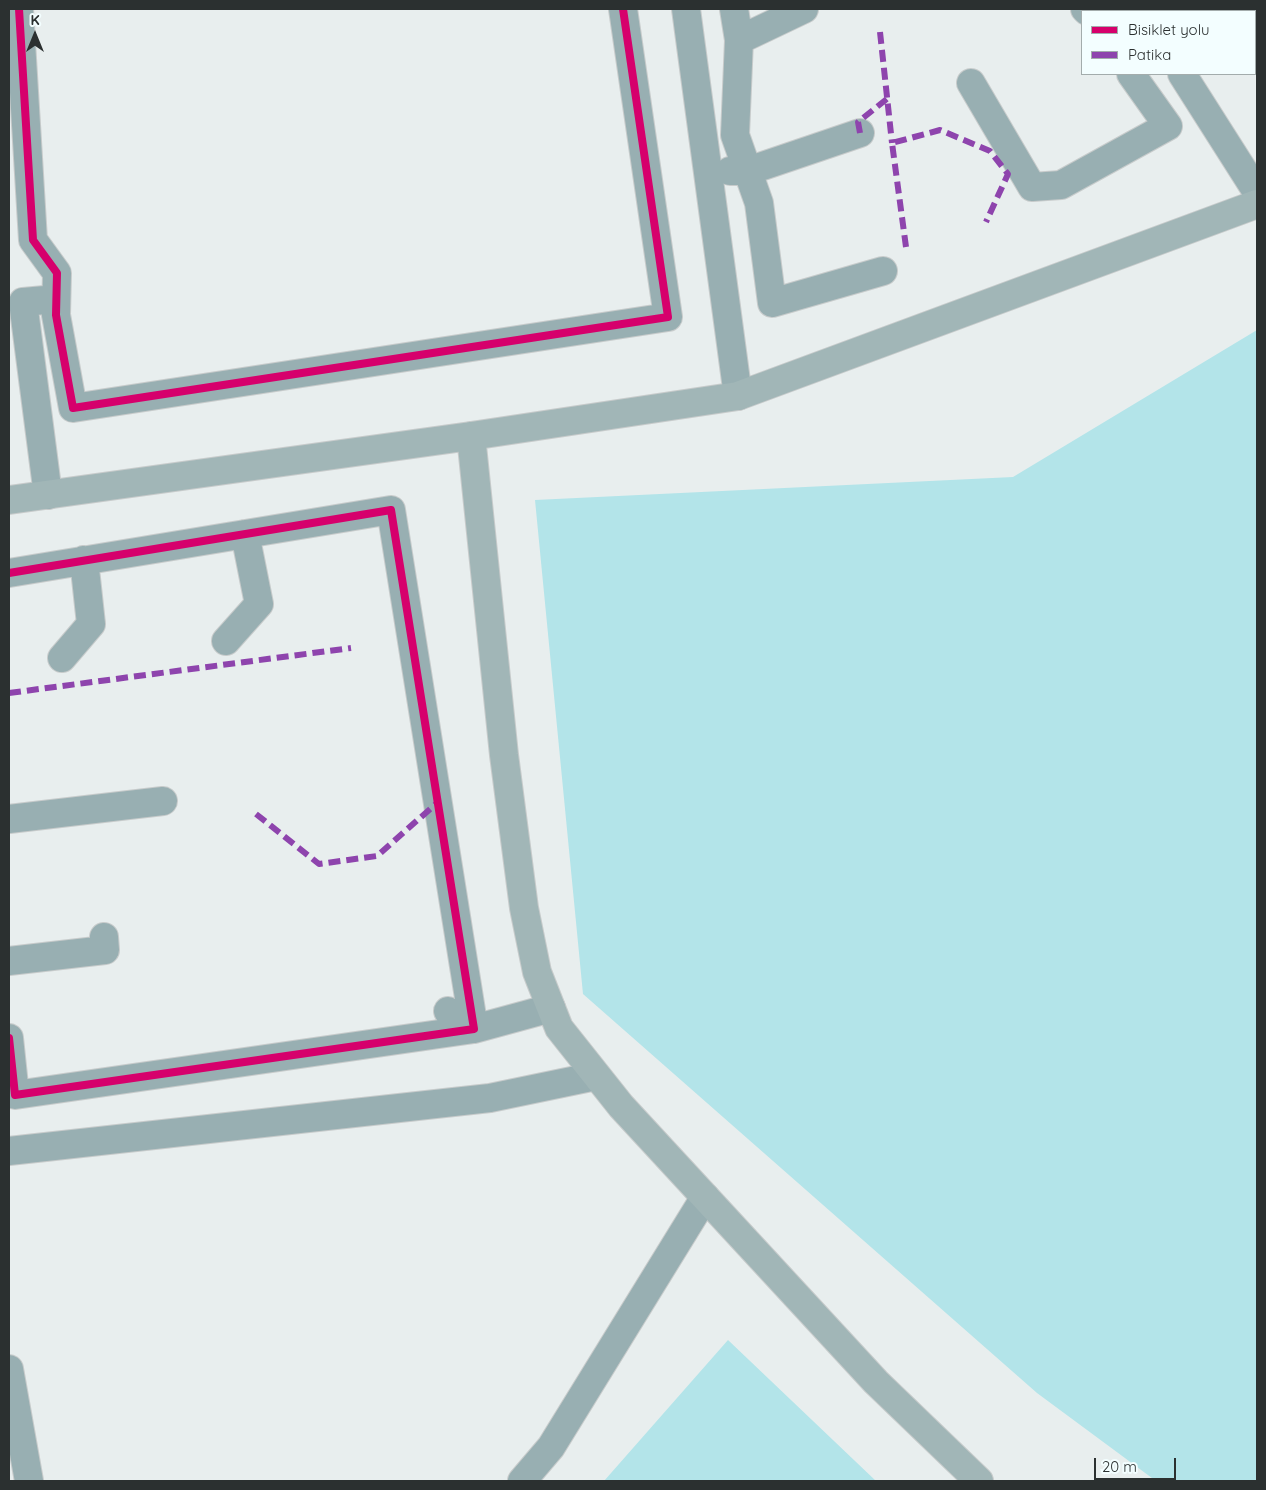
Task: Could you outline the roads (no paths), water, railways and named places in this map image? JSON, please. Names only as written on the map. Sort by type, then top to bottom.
[{"type":"street","points":[[19,9],[33,240],[57,273],[56,315],[73,408],[668,318],[623,9]]},
{"type":"street","points":[[686,9],[738,396]]},
{"type":"street","points":[[734,9],[739,40],[735,135],[759,203],[772,303],[883,271]]},
{"type":"street","points":[[739,40],[804,9]]},
{"type":"street","points":[[971,83],[1032,187],[1061,185],[1168,126],[1132,75]]},
{"type":"street","points":[[1183,75],[1257,192]]},
{"type":"street","points":[[708,172],[748,171],[860,133]]},
{"type":"street","points":[[9,500],[471,436],[738,396],[1257,204]]},
{"type":"street","points":[[48,495],[23,302],[56,299]]},
{"type":"street","points":[[471,436],[504,755],[524,908],[537,972],[559,1028],[621,1106],[876,1382],[979,1481]]},
{"type":"street","points":[[9,573],[391,510],[474,1029]]},
{"type":"street","points":[[226,641],[259,604],[245,534]]},
{"type":"street","points":[[62,658],[91,624],[84,560]]},
{"type":"street","points":[[388,611],[410,631]]},
{"type":"street","points":[[9,819],[164,801]]},
{"type":"street","points":[[9,960],[105,950],[104,937]]},
{"type":"street","points":[[9,1038],[15,1095],[127,1071],[289,1049],[474,1029],[551,1008]]},
{"type":"street","points":[[448,1011],[474,1029]]},
{"type":"street","points":[[9,1151],[490,1098],[596,1076]]},
{"type":"street","points":[[522,1481],[551,1447],[705,1197]]},
{"type":"street","points":[[9,1369],[29,1481]]}]
